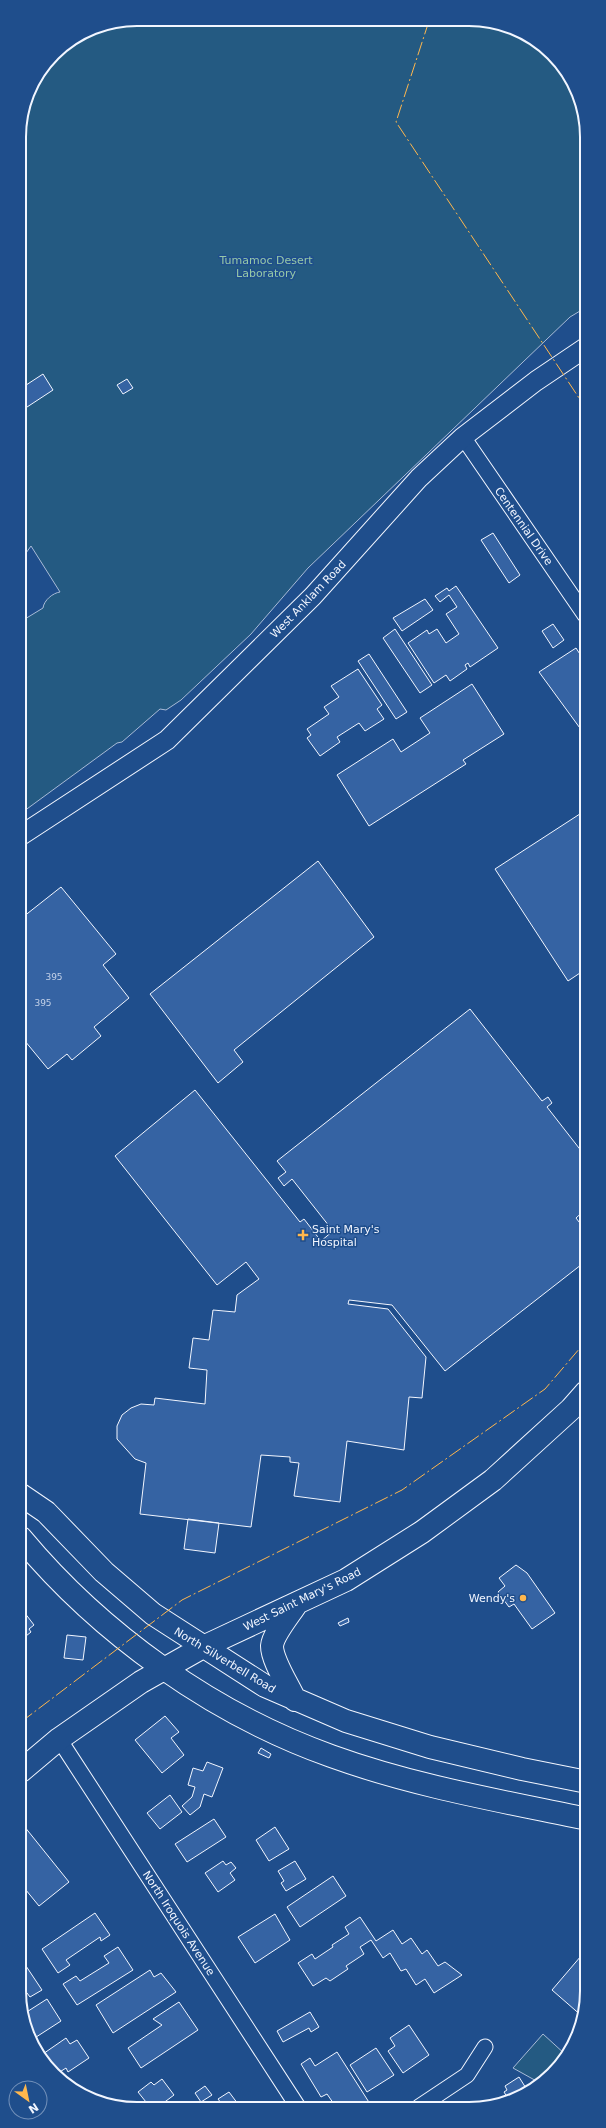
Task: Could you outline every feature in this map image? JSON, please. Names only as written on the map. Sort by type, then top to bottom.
[{"type":"main road","name":"West Saint Mary's Road","points":[[26,1767],[59,1739],[141,1682],[203,1647],[346,1580],[422,1532],[493,1480],[571,1409],[580,1399]]},
{"type":"main road","name":"North Silverbell Road","points":[[26,1498],[46,1512],[104,1572],[153,1614],[260,1683],[295,1700],[346,1721],[430,1747],[522,1770],[580,1781]]},
{"type":"main road","points":[[26,1544],[42,1563],[117,1632],[165,1668],[206,1696],[264,1728],[331,1756],[413,1781],[580,1817]]},
{"type":"main road","points":[[295,1700],[276,1661],[272,1645],[276,1635],[298,1603]]},
{"type":"street","name":"West Anklam Road","points":[[26,832],[167,740],[313,596],[419,478],[463,437],[536,381],[580,351]]},
{"type":"street","name":"Centennial Drive","points":[[463,437],[580,608]]},
{"type":"street","name":"North Iroquois Avenue","points":[[59,1739],[295,2102]]},
{"type":"street","points":[[426,2102],[467,2075],[485,2047]]},
{"type":"green space","name":"Tumamoc Desert Laboratory","points":[[476,26],[491,28],[518,37],[548,58],[569,88],[579,122],[580,311],[570,317],[308,568],[251,634],[181,700],[166,710],[160,709],[122,742],[117,743],[26,810],[26,618],[43,608],[49,597],[60,592],[31,546],[26,553],[26,130],[28,115],[34,94],[45,75],[58,58],[75,45],[94,34],[122,27]]},
{"type":"green space","points":[[543,2034],[562,2051],[548,2070],[535,2080],[513,2068]]},
{"type":"building","points":[[43,374],[53,390],[26,408],[26,385]]},
{"type":"building","points":[[127,379],[133,388],[123,394],[117,385]]},
{"type":"building","points":[[493,533],[520,575],[509,583],[481,540]]},
{"type":"building","points":[[456,586],[498,648],[470,667],[468,663],[465,665],[467,669],[450,681],[446,675],[434,683],[408,643],[427,630],[429,634],[437,629],[446,643],[459,634],[446,614],[457,607],[449,595],[440,602],[435,596],[447,588],[449,591]]},
{"type":"building","points":[[425,599],[433,610],[402,631],[393,618]]},
{"type":"building","points":[[553,624],[564,640],[553,648],[542,631]]},
{"type":"building","points":[[395,629],[432,685],[420,693],[383,638]]},
{"type":"building","points":[[576,648],[580,654],[580,728],[539,672]]},
{"type":"building","points":[[369,654],[407,712],[396,719],[358,661]]},
{"type":"building","points":[[358,669],[382,705],[377,709],[384,719],[365,731],[359,723],[337,737],[340,742],[320,756],[307,738],[311,735],[307,729],[329,714],[324,707],[339,697],[331,686]]},
{"type":"building","points":[[472,684],[504,734],[463,760],[466,764],[369,826],[337,775],[393,739],[401,752],[430,733],[420,718]]},
{"type":"building","points":[[580,814],[580,973],[568,981],[495,869]]},
{"type":"building","points":[[318,861],[374,937],[234,1050],[243,1062],[218,1083],[150,994]]},
{"type":"building","points":[[61,887],[116,954],[103,965],[129,998],[94,1027],[101,1036],[72,1060],[67,1054],[48,1069],[26,1042],[26,915]]},
{"type":"building","points":[[470,1009],[542,1101],[548,1097],[552,1103],[547,1107],[580,1149],[580,1214],[576,1218],[580,1223],[580,1266],[445,1371],[392,1305],[349,1300],[348,1304],[388,1309],[426,1357],[422,1398],[409,1397],[404,1450],[347,1441],[340,1502],[294,1496],[299,1463],[290,1462],[290,1457],[261,1455],[251,1527],[140,1514],[146,1463],[135,1459],[117,1439],[117,1426],[122,1415],[131,1408],[141,1404],[154,1405],[155,1398],[205,1404],[207,1370],[189,1368],[193,1338],[209,1340],[213,1310],[235,1312],[237,1295],[259,1279],[246,1262],[217,1285],[115,1156],[195,1090],[300,1222],[304,1219],[321,1241],[333,1231],[292,1179],[284,1186],[278,1178],[286,1172],[277,1161]]},
{"type":"building","points":[[188,1519],[219,1523],[215,1553],[184,1549]]},
{"type":"building","name":"Wendy's","points":[[516,1565],[527,1573],[555,1613],[532,1629],[514,1604],[509,1607],[498,1592],[505,1586],[499,1578]]},
{"type":"building","points":[[26,1615],[34,1625],[29,1629],[31,1632],[26,1636]]},
{"type":"building","points":[[348,1618],[349,1622],[340,1626],[338,1623]]},
{"type":"building","points":[[67,1635],[86,1637],[83,1660],[64,1658]]},
{"type":"building","points":[[165,1716],[179,1732],[171,1738],[184,1755],[162,1773],[135,1740]]},
{"type":"building","points":[[261,1748],[271,1754],[269,1758],[258,1753]]},
{"type":"building","points":[[207,1762],[223,1768],[212,1797],[204,1794],[200,1807],[190,1815],[182,1806],[192,1797],[195,1787],[188,1785],[193,1768],[203,1771]]},
{"type":"building","points":[[170,1795],[182,1812],[160,1829],[147,1813]]},
{"type":"building","points":[[214,1819],[226,1837],[187,1862],[175,1844]]},
{"type":"building","points":[[275,1827],[289,1849],[269,1861],[256,1840]]},
{"type":"building","points":[[26,1828],[69,1882],[39,1906],[26,1890]]},
{"type":"building","points":[[223,1861],[226,1865],[231,1862],[236,1868],[230,1873],[235,1880],[218,1892],[205,1873]]},
{"type":"building","points":[[295,1861],[306,1879],[286,1891],[281,1883],[284,1881],[278,1871]]},
{"type":"building","points":[[333,1876],[346,1896],[300,1927],[287,1907]]},
{"type":"building","points":[[95,1913],[110,1935],[101,1941],[100,1937],[66,1960],[70,1965],[58,1973],[42,1949]]},
{"type":"building","points":[[275,1914],[290,1940],[255,1963],[238,1937]]},
{"type":"building","points":[[360,1917],[376,1941],[393,1930],[402,1944],[411,1938],[422,1954],[427,1950],[438,1966],[445,1962],[462,1975],[434,1993],[425,1979],[416,1985],[406,1969],[401,1971],[390,1953],[383,1958],[371,1940],[360,1947],[364,1954],[346,1966],[348,1969],[330,1981],[326,1978],[313,1986],[298,1963],[312,1954],[315,1959],[333,1947],[332,1945],[349,1934],[345,1927]]},
{"type":"building","points":[[118,1947],[133,1970],[77,2005],[63,1984],[76,1976],[80,1981],[109,1963],[104,1956]]},
{"type":"building","points":[[580,1957],[580,1998],[578,2012],[552,1990]]},
{"type":"building","points":[[26,1966],[42,1990],[30,1997],[27,1993]]},
{"type":"building","points":[[150,1970],[154,1977],[161,1973],[176,1992],[113,2033],[96,2005]]},
{"type":"building","points":[[47,1999],[61,2021],[36,2037],[28,2011]]},
{"type":"building","points":[[179,2002],[198,2030],[141,2068],[128,2048],[162,2025],[153,2019]]},
{"type":"building","points":[[310,2012],[319,2027],[311,2032],[309,2028],[283,2042],[277,2031]]},
{"type":"building","points":[[409,2025],[429,2055],[403,2073],[388,2051],[395,2046],[390,2038]]},
{"type":"building","points":[[66,2038],[70,2044],[77,2040],[89,2058],[68,2072],[66,2068],[60,2072],[45,2053]]},
{"type":"building","points":[[376,2048],[394,2075],[367,2092],[350,2065]]},
{"type":"building","points":[[337,2052],[369,2102],[333,2102],[327,2094],[321,2097],[301,2064],[310,2058],[315,2066]]},
{"type":"building","points":[[519,2077],[525,2087],[506,2096],[504,2092],[507,2090],[505,2086]]},
{"type":"building","points":[[162,2079],[174,2095],[165,2102],[146,2102],[138,2092],[151,2082],[154,2085]]},
{"type":"building","points":[[205,2086],[212,2095],[201,2102],[195,2093]]},
{"type":"building","points":[[229,2092],[236,2102],[220,2102],[218,2099]]},
{"type":"power","points":[[427,26],[396,122],[580,399]]},
{"type":"power","points":[[26,1718],[182,1600],[402,1490],[545,1389],[580,1348]]},
{"type":"place","name":"Saint Mary's Hospital","points":[[303,1235]]},
{"type":"place","name":"Wendy's","points":[[523,1598]]}]
